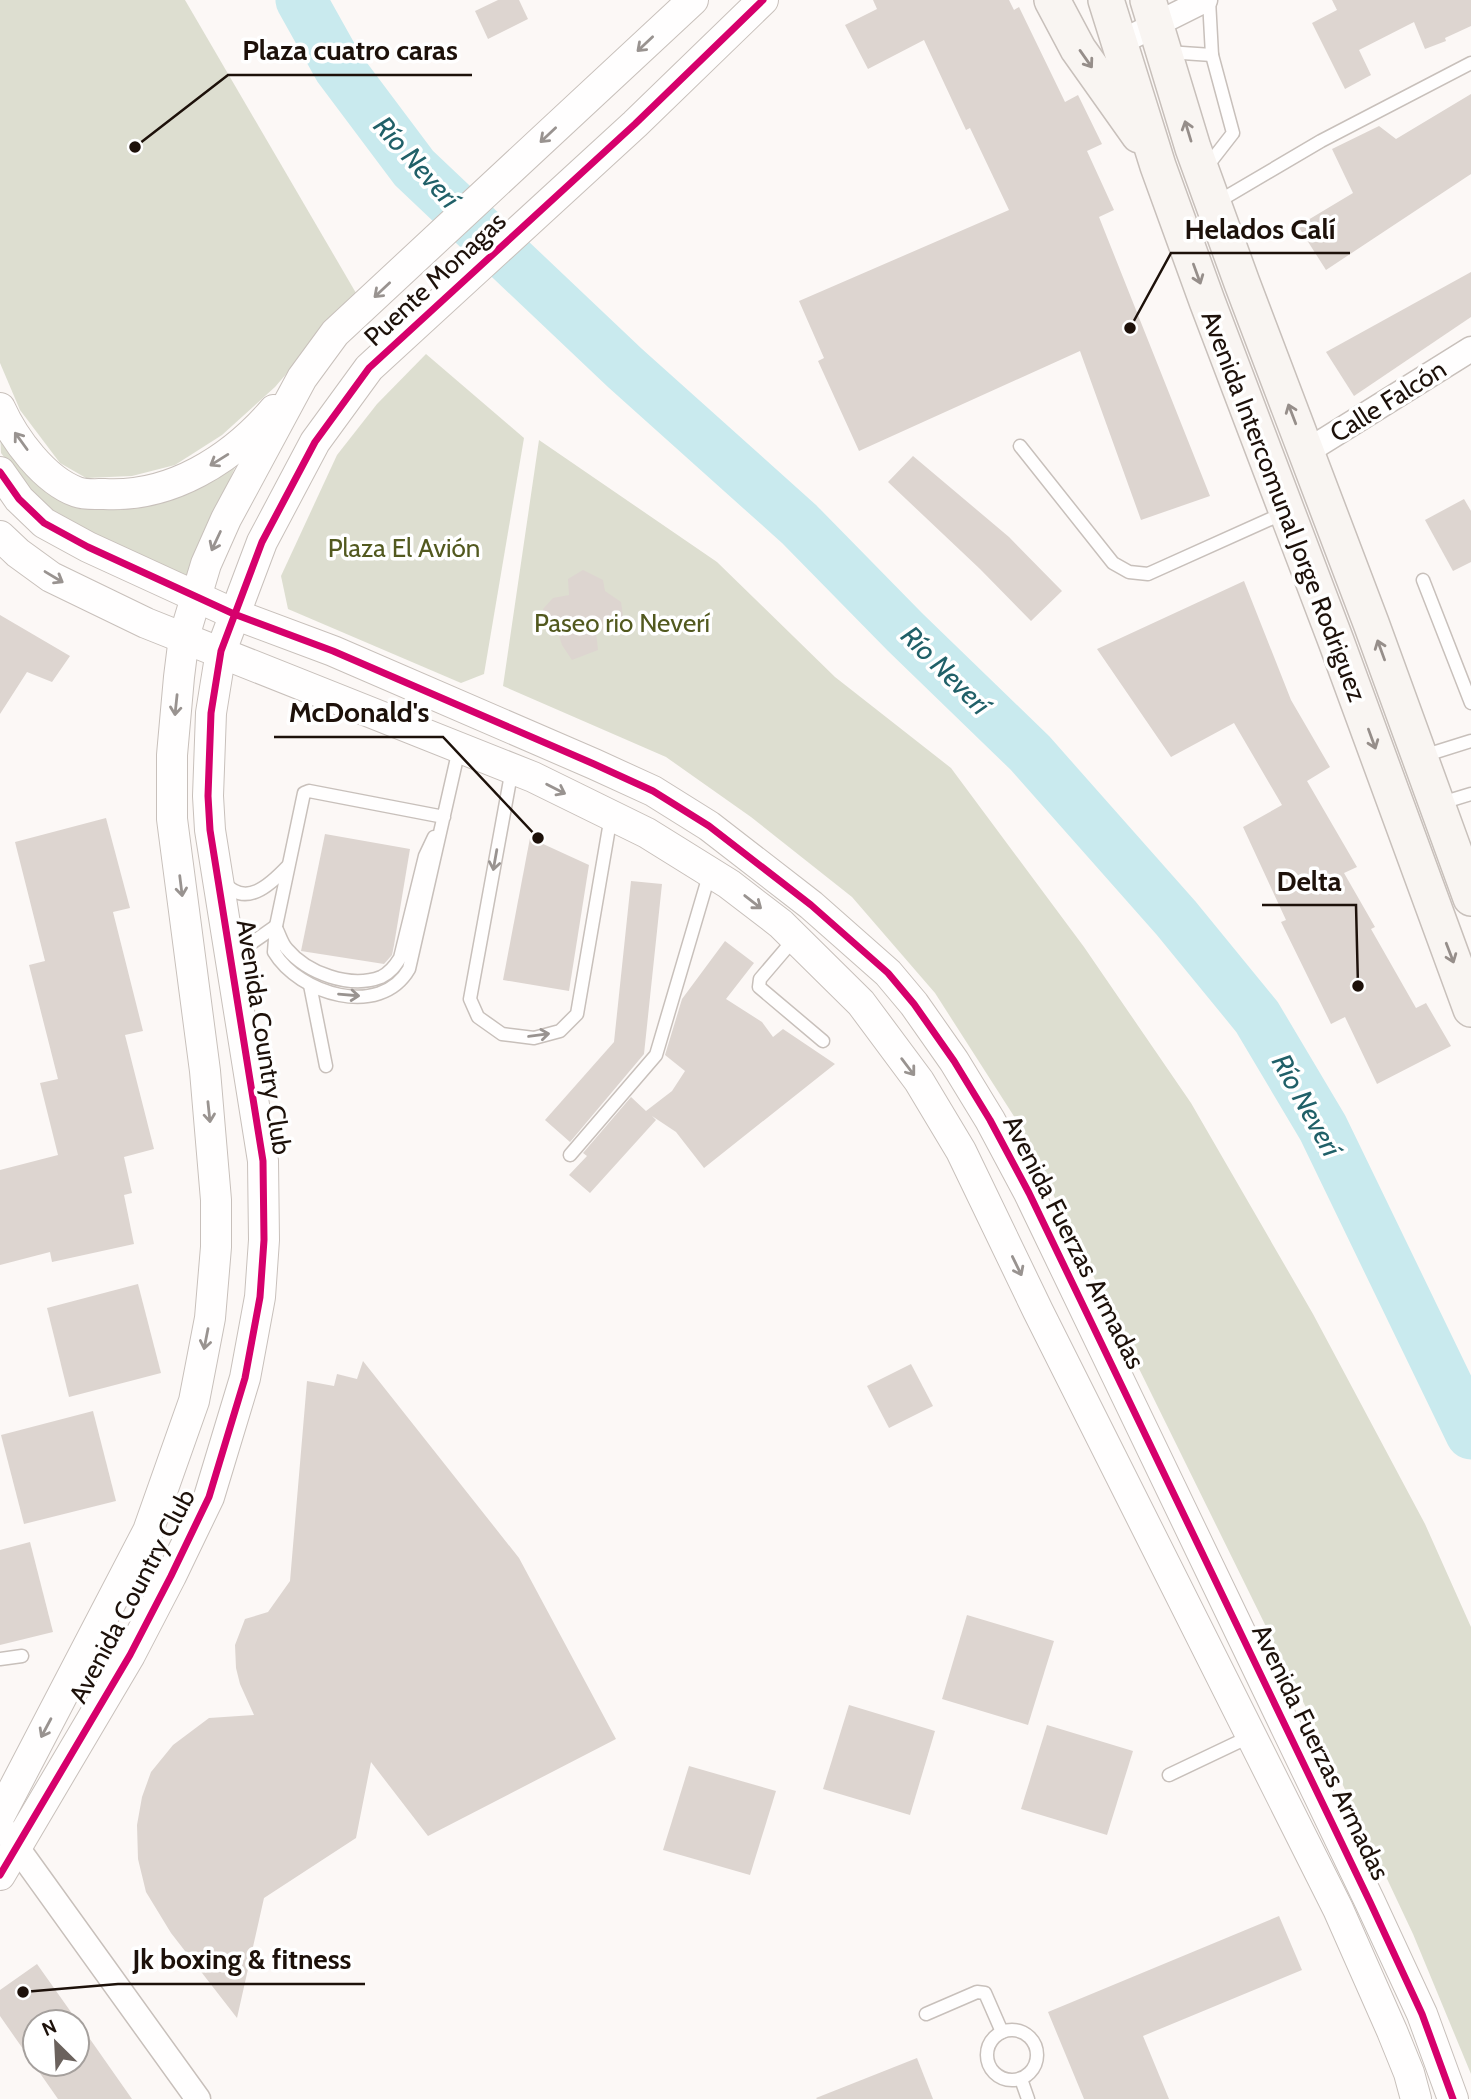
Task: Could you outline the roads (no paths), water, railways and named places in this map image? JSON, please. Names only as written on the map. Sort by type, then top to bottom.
[{"type":"main road","points":[[1052,0],[1078,49],[1157,160]]},
{"type":"main road","points":[[1080,0],[1090,15],[1121,42]]},
{"type":"main road","name":"Avenida Intercomunal Jorge Rodriguez","points":[[1106,0],[1157,160],[1471,1009]]},
{"type":"main road","name":"Avenida Intercomunal Jorge Rodriguez","points":[[1156,25],[1208,188],[1471,898]]},
{"type":"street","name":"Puente Monagas","points":[[184,637],[206,564],[226,519],[302,378],[335,333],[693,0]]},
{"type":"street","name":"Puente Monagas","points":[[221,651],[262,542],[315,442],[369,368],[635,124],[763,0]]},
{"type":"street","points":[[1121,42],[1207,0]]},
{"type":"street","name":"Calle Falcón","points":[[1306,452],[1471,349]]},
{"type":"street","points":[[0,408],[5,420],[44,473],[78,493],[125,495],[186,479],[225,457],[259,427],[302,378]]},
{"type":"street","name":"Avenida Fuerzas Armadas","points":[[0,472],[19,499],[44,523],[88,547],[234,614],[333,652],[653,791],[709,826],[811,905],[888,973],[914,1004],[954,1061],[990,1120],[1035,1205],[1370,1902],[1422,2014],[1452,2099]]},
{"type":"street","name":"Avenida Fuerzas Armadas","points":[[0,536],[51,577],[146,623],[512,769],[647,833],[729,884],[795,938],[861,1003],[919,1081],[961,1151],[1338,1909],[1401,2052],[1416,2099]]},
{"type":"street","name":"Avenida Country Club","points":[[0,1815],[148,1531],[194,1401],[210,1318],[216,1223],[212,1138],[172,819],[172,755],[184,637]]},
{"type":"street","name":"Avenida Country Club","points":[[0,1875],[8,1835],[130,1655],[177,1565],[209,1497],[245,1378],[261,1286],[264,1240],[263,1161],[210,830],[211,713],[221,651]]},
{"type":"street","points":[[8,1835],[198,2099]]},
{"type":"lane","points":[[1207,0],[1212,55],[1233,133],[1208,188]]},
{"type":"lane","points":[[1156,25],[1212,55]]},
{"type":"lane","points":[[1208,188],[1321,141],[1471,63]]},
{"type":"lane","points":[[1020,446],[1112,563],[1129,572],[1148,574],[1287,512]]},
{"type":"lane","points":[[1423,580],[1471,703]]},
{"type":"lane","points":[[1420,758],[1471,741]]},
{"type":"lane","points":[[444,817],[309,791],[303,793],[276,926],[274,953],[286,969],[324,991],[355,997],[383,992],[402,980],[409,969],[444,817],[459,748]]},
{"type":"lane","points":[[512,769],[470,999],[478,1017],[502,1034],[534,1038],[560,1031],[578,1014],[611,816]]},
{"type":"lane","points":[[1437,805],[1471,794]]},
{"type":"lane","points":[[276,926],[284,946],[290,953],[321,974],[333,978],[365,979],[380,977],[392,970],[404,946],[425,856],[444,817]]},
{"type":"lane","points":[[216,869],[224,884],[241,895],[267,885],[288,866]]},
{"type":"lane","points":[[570,1155],[656,1055],[710,872]]},
{"type":"lane","points":[[230,958],[276,926]]},
{"type":"lane","points":[[795,938],[758,982],[759,987],[823,1041]]},
{"type":"lane","points":[[310,985],[326,1066]]},
{"type":"lane","points":[[0,1659],[22,1656]]},
{"type":"lane","points":[[1169,1775],[1251,1736]]},
{"type":"lane","points":[[926,2014],[977,1992],[985,1993],[1002,2032]]},
{"type":"lane","points":[[1017,2031],[1025,2034],[1035,2046],[1037,2062],[1034,2069],[1021,2079],[1014,2081],[1000,2078],[987,2062],[990,2041],[1002,2032],[1017,2031]]},
{"type":"lane","points":[[1021,2079],[1028,2099]]},
{"type":"waterway","name":"Río Neverí","points":[[301,0],[339,68],[414,168],[625,368],[799,524],[1030,753],[1176,918],[1257,1017],[1323,1128],[1471,1434]]},
{"type":"place","name":"Plaza cuatro caras","points":[[135,147]]},
{"type":"place","name":"Helados Calí","points":[[1130,328]]},
{"type":"place","name":"McDonald's","points":[[538,838]]},
{"type":"place","name":"Delta","points":[[1358,986]]},
{"type":"place","name":"Jk boxing & fitness","points":[[23,1992]]},
{"type":"park label","name":"Plaza El Avión","points":[[404,548]]},
{"type":"park label","name":"Paseo rio Neverí","points":[[622,623]]}]
